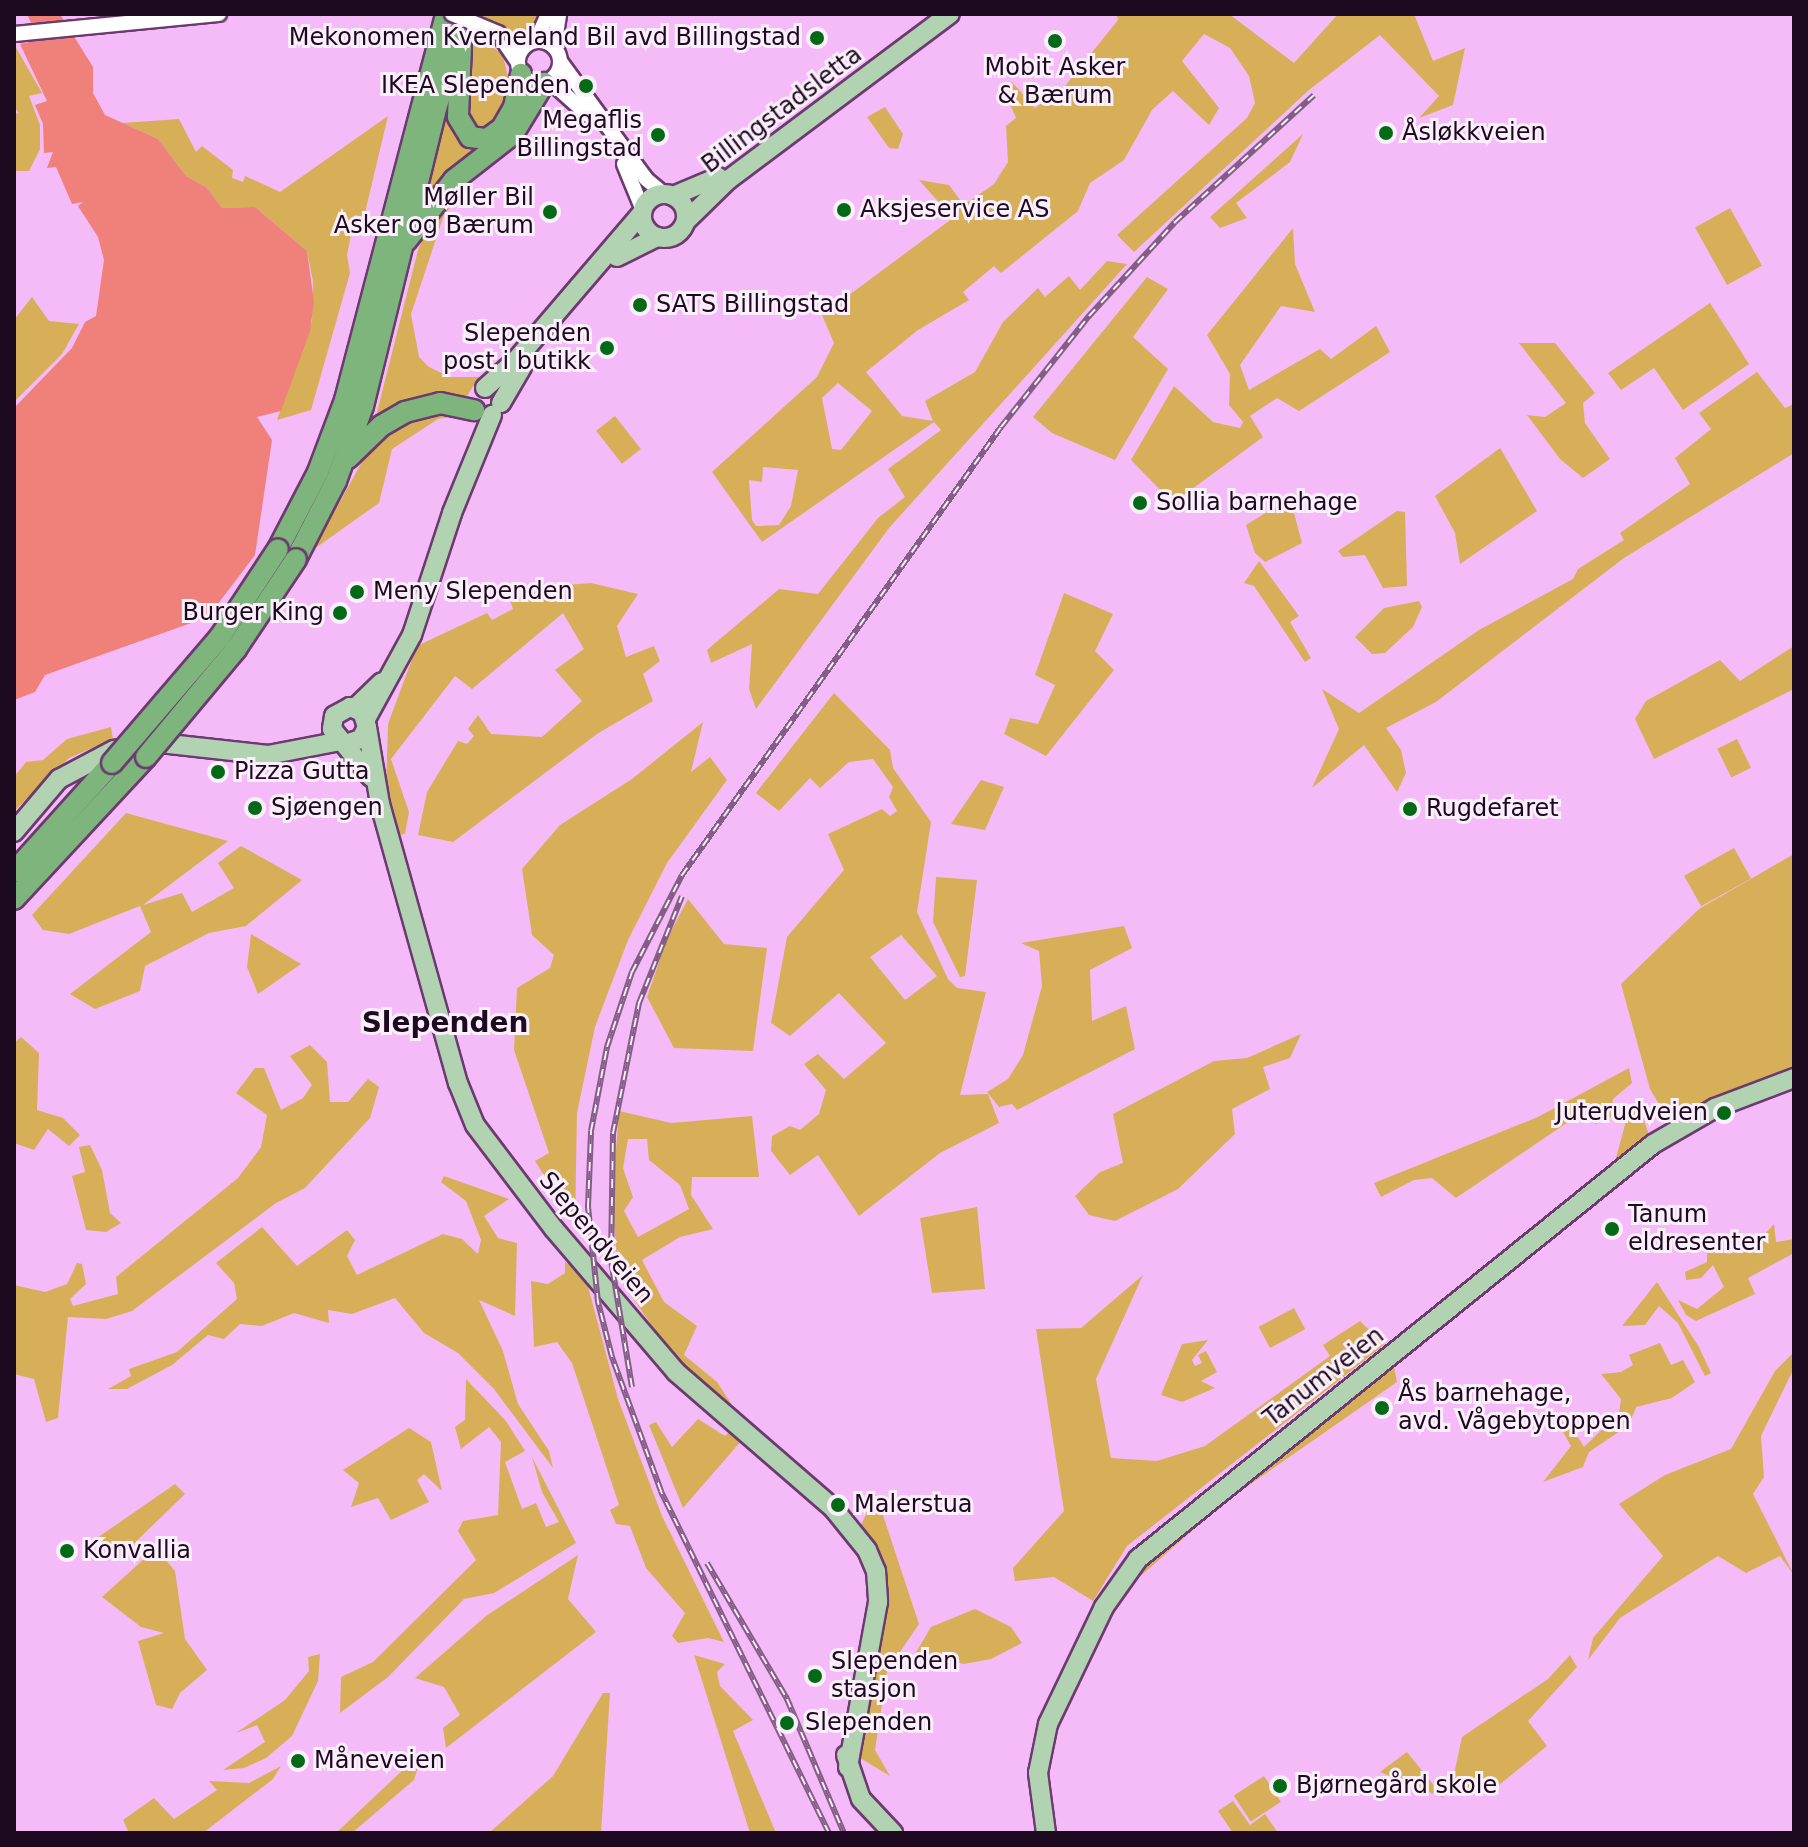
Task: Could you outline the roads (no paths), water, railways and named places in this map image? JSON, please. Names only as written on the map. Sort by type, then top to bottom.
[{"type":"highway","points":[[456,18],[458,117],[470,137],[487,139],[502,128],[514,107],[522,52]]},
{"type":"highway","points":[[14,899],[146,757],[236,649],[287,554],[343,463],[363,406],[456,18]]},
{"type":"highway","points":[[14,872],[112,763],[287,554],[345,400],[456,18]]},
{"type":"highway","points":[[403,245],[454,180],[513,134],[547,82]]},
{"type":"highway","points":[[343,463],[381,426],[405,412],[440,403],[486,410]]},
{"type":"main road","name":"Billingstadsletta","points":[[669,195],[698,189],[724,173],[938,14]]},
{"type":"main road","name":"Billingstadsletta","points":[[686,221],[728,180],[950,14]]},
{"type":"main road","points":[[14,832],[59,779],[114,750],[160,743],[253,755],[361,739],[363,718],[408,630],[486,410],[582,292],[626,251],[657,237],[673,236],[686,221],[684,206],[669,195],[650,199],[516,360],[473,396],[486,410]]},
{"type":"main road","points":[[642,211],[644,225],[657,237]]},
{"type":"main road","points":[[292,751],[332,722],[338,711],[363,718]]},
{"type":"main road","name":"Slependveien","points":[[363,718],[375,784],[469,1114],[546,1219],[683,1379],[811,1488],[858,1536],[878,1585],[869,1652],[846,1725],[848,1767],[861,1799],[893,1833]]},
{"type":"main road","name":"Slependveien","points":[[332,722],[375,784]]},
{"type":"main road","name":"Tanumveien","points":[[1046,1833],[1038,1773],[1048,1724],[1104,1607],[1138,1559],[1653,1144],[1715,1108],[1794,1078]]},
{"type":"street","points":[[15,34],[219,14]]},
{"type":"street","points":[[522,52],[548,14]]},
{"type":"street","points":[[547,82],[557,54],[559,14]]},
{"type":"street","points":[[456,18],[498,33],[522,52],[547,82],[573,98],[626,167],[642,211]]},
{"type":"street","points":[[522,52],[557,54]]},
{"type":"street","points":[[557,54],[641,173],[669,195]]},
{"type":"railway","points":[[829,1833],[661,1491],[612,1357],[598,1302],[588,1207],[591,1131],[607,1047],[632,972],[682,875],[1001,427],[1089,316],[1175,222],[1314,95]]},
{"type":"railway","points":[[632,1387],[611,1260],[613,1133],[639,1003],[682,896]]},
{"type":"railway","points":[[707,1563],[787,1699],[844,1833]]},
{"type":"place","name":"Mekonomen Kverneland Bil avd Billingstad","points":[[817,38]]},
{"type":"place","name":"Mobit Asker & Bærum","points":[[1055,41]]},
{"type":"place","name":"IKEA Slependen","points":[[586,86]]},
{"type":"place","name":"Åsløkkveien","points":[[1386,133]]},
{"type":"place","name":"Megaflis Billingstad","points":[[658,135]]},
{"type":"place","name":"Aksjeservice AS","points":[[844,210]]},
{"type":"place","name":"Møller Bil Asker og Bærum","points":[[550,212]]},
{"type":"place","name":"SATS Billingstad","points":[[640,305]]},
{"type":"place","name":"Slependen post i butikk","points":[[607,348]]},
{"type":"place","name":"Sollia barnehage","points":[[1140,503]]},
{"type":"place","name":"Meny Slependen","points":[[357,592]]},
{"type":"place","name":"Burger King","points":[[340,613]]},
{"type":"place","name":"Pizza Gutta","points":[[218,772]]},
{"type":"place","name":"Sjøengen","points":[[255,808]]},
{"type":"place","name":"Rugdefaret","points":[[1410,809]]},
{"type":"place","name":"Juterudveien","points":[[1724,1113]]},
{"type":"place","name":"Tanum eldresenter","points":[[1612,1229]]},
{"type":"place","name":"Ås barnehage, avd. Vågebytoppen","points":[[1382,1408]]},
{"type":"place","name":"Malerstua","points":[[838,1505]]},
{"type":"place","name":"Konvallia","points":[[67,1551]]},
{"type":"place","name":"Slependen stasjon","points":[[815,1676]]},
{"type":"place","name":"Slependen","points":[[787,1723]]},
{"type":"place","name":"Måneveien","points":[[298,1761]]},
{"type":"place","name":"Bjørnegård skole","points":[[1280,1786]]},
{"type":"district","name":"Slependen","points":[[445,1023]]}]
